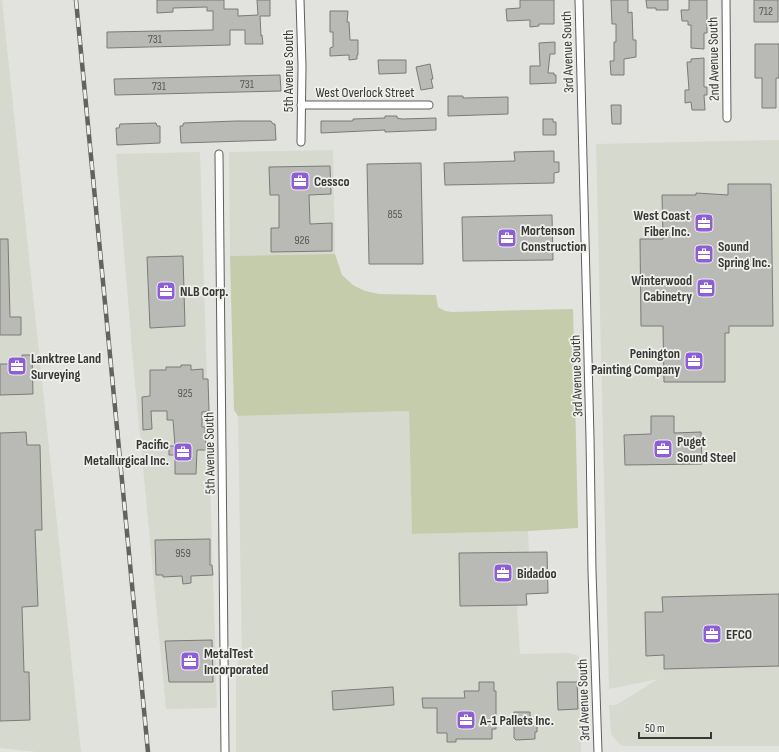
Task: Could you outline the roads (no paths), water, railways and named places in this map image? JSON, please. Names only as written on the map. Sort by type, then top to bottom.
[{"type":"street","name":"5th Avenue South","points":[[300,0],[302,66],[301,142]]},
{"type":"street","name":"3rd Avenue South","points":[[578,0],[598,752]]},
{"type":"street","name":"2nd Avenue South","points":[[726,0],[727,118]]},
{"type":"street","name":"West Overlock Street","points":[[301,105],[429,105]]},
{"type":"street","name":"5th Avenue South","points":[[219,154],[225,752]]},
{"type":"railway","points":[[76,0],[148,752]]},
{"type":"place","name":"Cessco","points":[[300,181]]},
{"type":"place","name":"West Coast Fiber Inc.","points":[[704,223]]},
{"type":"place","name":"Mortenson Construction","points":[[507,238]]},
{"type":"place","name":"Sound Spring Inc.","points":[[704,254]]},
{"type":"place","name":"Winterwood Cabinetry","points":[[706,288]]},
{"type":"place","name":"NLB Corp.","points":[[166,291]]},
{"type":"place","name":"Penington Painting Company","points":[[694,361]]},
{"type":"place","name":"Lanktree Land Surveying","points":[[17,366]]},
{"type":"place","name":"Puget Sound Steel","points":[[663,449]]},
{"type":"place","name":"Pacific Metallurgical Inc.","points":[[183,452]]},
{"type":"place","name":"Bidadoo","points":[[503,573]]},
{"type":"place","name":"EFCO","points":[[712,634]]},
{"type":"place","name":"MetalTest Incorporated","points":[[190,661]]},
{"type":"place","name":"A-1 Pallets Inc.","points":[[466,720]]}]
